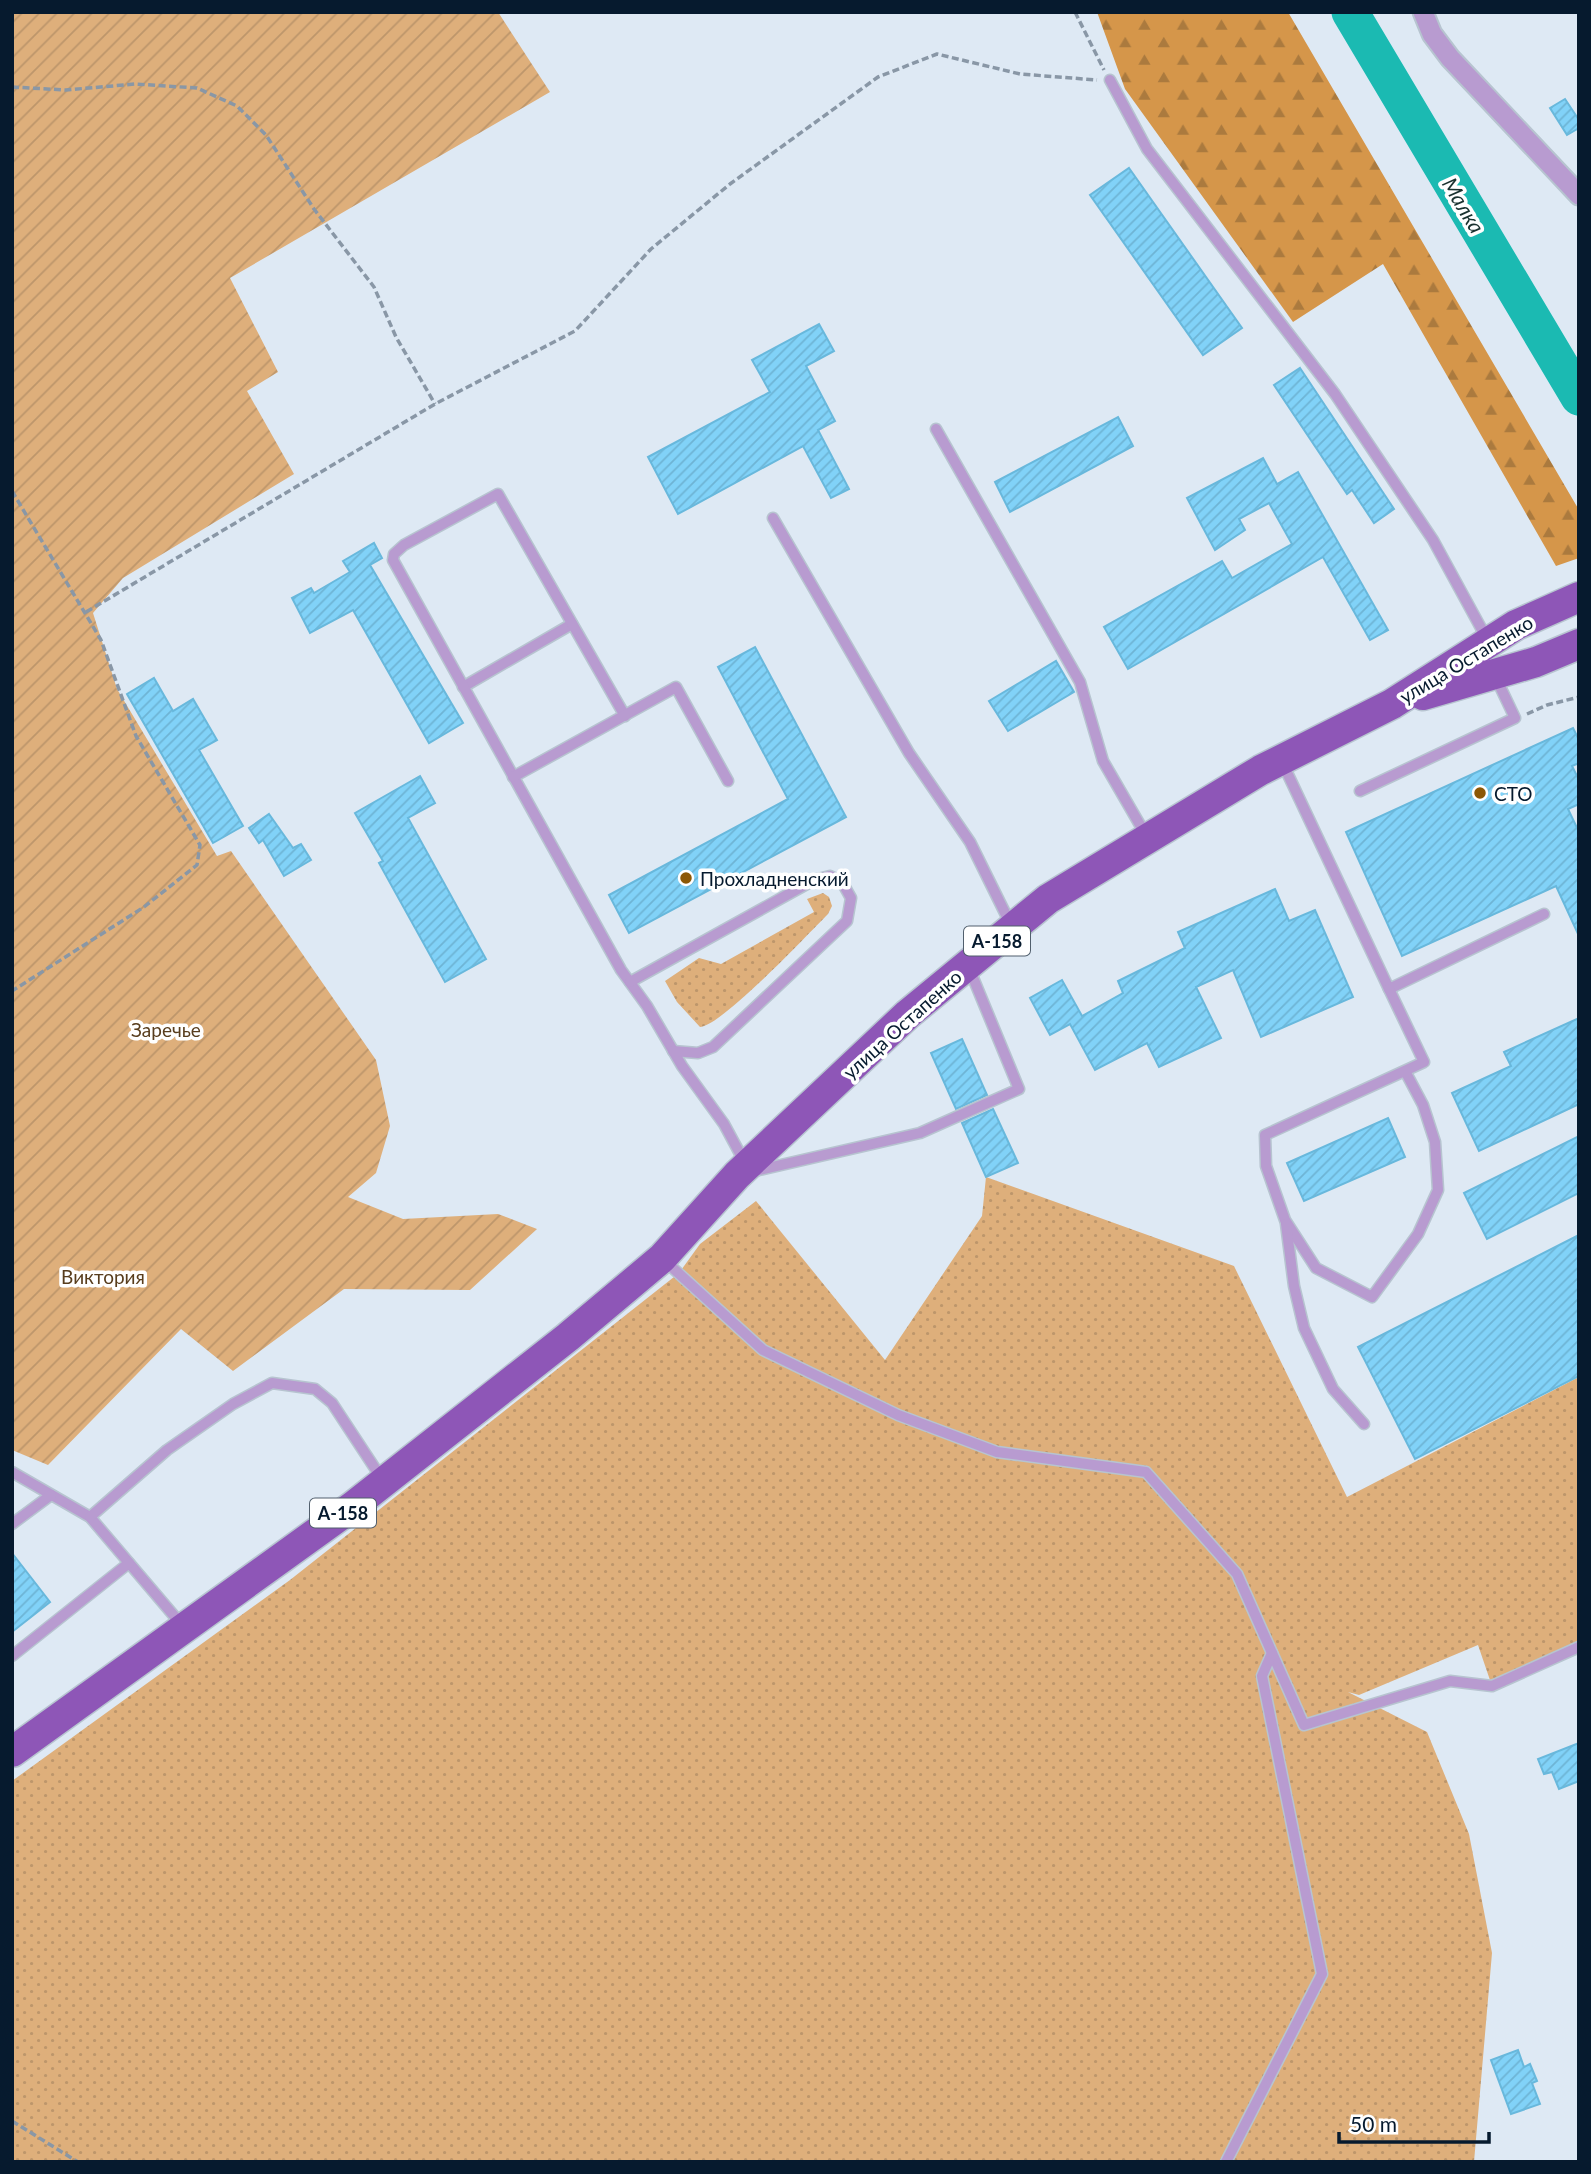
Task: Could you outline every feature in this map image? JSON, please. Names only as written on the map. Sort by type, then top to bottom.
[{"type":"main road","name":"улица Остапенко","points":[[662,1258],[742,1171],[908,1014],[1048,899],[1281,760],[1392,704],[1517,625],[1579,597]]},
{"type":"main road","name":"улица Остапенко","points":[[1392,704],[1536,663],[1579,643]]},
{"type":"main road","name":"А-158","points":[[12,1752],[385,1482],[548,1354],[662,1258]]},
{"type":"street","points":[[1423,12],[1432,34],[1450,58],[1579,195]]},
{"type":"lane","points":[[1110,80],[1147,149],[1335,394],[1433,540],[1489,642]]},
{"type":"lane","points":[[936,429],[1080,682],[1103,761],[1148,838]]},
{"type":"lane","points":[[625,716],[498,494],[404,545],[394,554],[393,560],[621,970],[724,1124],[742,1171],[920,1133],[1019,1089],[968,965]]},
{"type":"lane","points":[[773,518],[909,753],[970,842],[1012,929]]},
{"type":"lane","points":[[463,687],[572,624]]},
{"type":"lane","points":[[1360,791],[1515,719],[1494,674]]},
{"type":"lane","points":[[513,777],[676,687],[727,781]]},
{"type":"lane","points":[[1281,760],[1424,1062],[1265,1135],[1266,1166],[1285,1220],[1294,1286],[1304,1328],[1333,1389],[1364,1424]]},
{"type":"lane","points":[[630,982],[814,880],[831,876],[842,882],[851,898],[847,921],[713,1046],[698,1053],[673,1051]]},
{"type":"lane","points":[[1389,989],[1544,914]]},
{"type":"lane","points":[[1285,1220],[1316,1268],[1372,1297],[1418,1234],[1438,1190],[1435,1142],[1423,1105],[1405,1071]]},
{"type":"lane","points":[[662,1258],[763,1350],[898,1415],[997,1452],[1146,1472],[1237,1574],[1304,1725],[1450,1681],[1492,1686],[1579,1647]]},
{"type":"lane","points":[[90,1517],[167,1450],[233,1404],[272,1383],[316,1388],[332,1403],[385,1482]]},
{"type":"lane","points":[[12,1472],[90,1517],[184,1627]]},
{"type":"lane","points":[[12,1524],[51,1495]]},
{"type":"lane","points":[[12,1656],[129,1563]]},
{"type":"lane","points":[[1226,2162],[1322,1974],[1262,1676],[1272,1653]]},
{"type":"path","points":[[1075,12],[1110,80]]},
{"type":"path","points":[[86,612],[435,404],[575,331],[651,249],[730,184],[878,77],[937,54],[1020,74],[1110,80]]},
{"type":"path","points":[[12,87],[66,90],[135,84],[197,88],[237,106],[266,135],[314,209],[374,288],[396,337],[435,404]]},
{"type":"path","points":[[12,491],[101,640],[136,736],[200,845],[197,865],[144,907],[12,991]]},
{"type":"path","points":[[1515,719],[1547,705],[1579,698]]},
{"type":"path","points":[[12,2122],[78,2162]]},
{"type":"green space","name":"Заречье","points":[[12,12],[498,12],[550,92],[230,278],[278,372],[247,391],[294,474],[123,578],[93,613],[117,689],[217,856],[231,851],[376,1060],[390,1126],[376,1173],[348,1197],[403,1219],[498,1214],[537,1229],[470,1290],[344,1289],[233,1371],[181,1329],[48,1465],[12,1450]]},
{"type":"green space","points":[[1097,12],[1288,12],[1579,510],[1579,558],[1556,566],[1383,264],[1293,322],[1125,89]]},
{"type":"green space","points":[[823,893],[829,897],[832,906],[828,914],[765,978],[727,1011],[700,1027],[677,1002],[665,981],[699,958],[721,964],[814,912],[807,899]]},
{"type":"green space","points":[[986,1177],[1234,1266],[1347,1497],[1579,1377],[1579,1647],[1492,1686],[1478,1645],[1359,1695],[1348,1692],[1427,1732],[1469,1834],[1492,1953],[1474,2162],[12,2162],[12,1781],[290,1580],[679,1273],[700,1244],[756,1201],[885,1360],[982,1216]]},
{"type":"building","points":[[1565,99],[1579,120],[1579,128],[1567,135],[1550,108]]},
{"type":"building","points":[[1129,168],[1242,328],[1203,355],[1090,195]]},
{"type":"building","points":[[819,324],[834,351],[806,366],[835,421],[818,430],[849,489],[831,498],[803,446],[678,514],[648,457],[770,392],[752,360]]},
{"type":"building","points":[[1300,368],[1394,509],[1374,523],[1352,490],[1347,494],[1274,385]]},
{"type":"building","points":[[1118,417],[1133,446],[1010,512],[995,482]]},
{"type":"building","points":[[1263,458],[1277,484],[1298,472],[1388,630],[1370,640],[1323,557],[1128,669],[1104,627],[1222,561],[1232,578],[1292,544],[1269,503],[1239,519],[1245,530],[1215,550],[1187,498]]},
{"type":"building","points":[[374,543],[382,558],[370,565],[463,723],[429,743],[353,610],[310,633],[292,598],[311,588],[314,593],[350,572],[343,561]]},
{"type":"building","points":[[755,647],[846,817],[629,933],[609,895],[788,799],[718,667]]},
{"type":"building","points":[[1056,661],[1074,692],[1008,731],[989,701]]},
{"type":"building","points":[[154,678],[173,711],[193,699],[217,740],[199,750],[243,826],[213,843],[127,694]]},
{"type":"building","points":[[1573,728],[1579,740],[1579,763],[1572,766],[1579,780],[1579,804],[1568,809],[1579,832],[1579,936],[1556,886],[1402,956],[1346,832]]},
{"type":"building","points":[[420,776],[435,803],[408,818],[486,959],[445,982],[379,863],[383,861],[355,813]]},
{"type":"building","points":[[269,814],[293,848],[301,844],[311,860],[284,876],[263,840],[259,843],[249,828]]},
{"type":"building","points":[[1275,889],[1289,921],[1315,910],[1353,997],[1261,1037],[1233,970],[1196,987],[1221,1038],[1159,1067],[1147,1043],[1095,1070],[1070,1024],[1050,1035],[1030,998],[1062,980],[1082,1016],[1123,993],[1118,981],[1185,948],[1178,932]]},
{"type":"building","points":[[1579,1018],[1579,1104],[1479,1151],[1452,1093],[1511,1066],[1504,1052]]},
{"type":"building","points":[[962,1039],[987,1095],[956,1109],[931,1053]]},
{"type":"building","points":[[993,1109],[1018,1163],[986,1177],[962,1123]]},
{"type":"building","points":[[1388,1118],[1405,1157],[1304,1201],[1287,1163]]},
{"type":"building","points":[[1579,1136],[1579,1193],[1487,1239],[1464,1193]]},
{"type":"building","points":[[1579,1235],[1579,1376],[1415,1459],[1358,1347]]},
{"type":"building","points":[[12,1553],[50,1602],[12,1632]]},
{"type":"building","points":[[1579,1743],[1579,1781],[1559,1789],[1552,1772],[1544,1774],[1538,1759]]},
{"type":"building","points":[[1518,2050],[1524,2067],[1530,2064],[1537,2081],[1532,2083],[1540,2104],[1511,2114],[1491,2060]]},
{"type":"waterway","name":"Малка","points":[[1350,12],[1579,397]]},
{"type":"place","name":"СТО","points":[[1480,793]]},
{"type":"place","name":"Прохладненский","points":[[686,878]]},
{"type":"park label","name":"Виктория","points":[[103,1276]]}]
